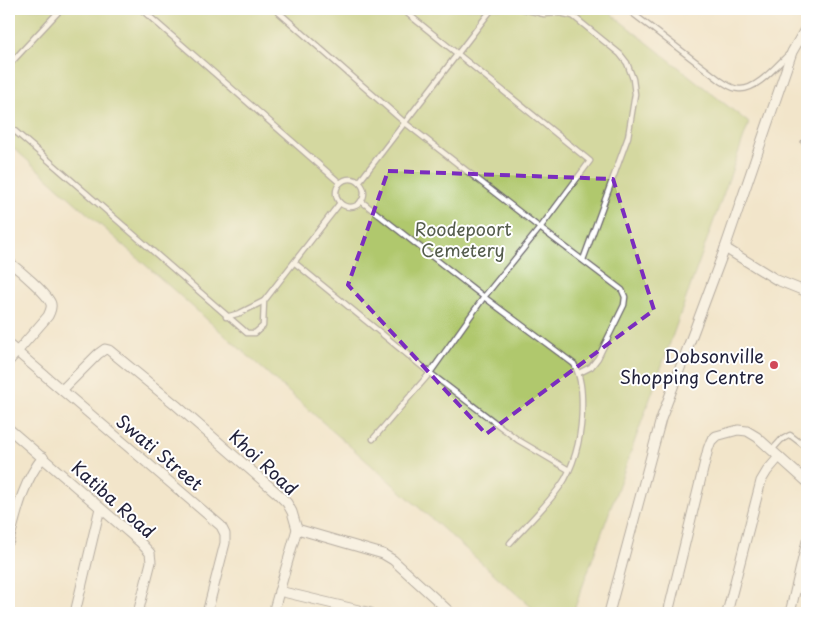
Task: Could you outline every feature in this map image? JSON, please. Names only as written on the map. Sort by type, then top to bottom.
[{"type":"street","points":[[609,613],[661,419],[725,248],[792,52],[807,26]]},
{"type":"street","points":[[725,248],[777,280],[807,292]]},
{"type":"street","points":[[9,262],[24,274],[49,300],[51,309],[48,316],[9,361]]},
{"type":"street","name":"Swati Street","points":[[9,345],[217,521],[225,534],[225,543],[207,613]]},
{"type":"street","name":"Khoi Road","points":[[62,390],[98,354],[109,350],[176,405],[277,493],[287,503],[296,519],[297,529]]},
{"type":"street","name":"Katiba Road","points":[[9,429],[150,552],[151,562],[138,613]]},
{"type":"street","points":[[668,613],[711,441],[721,434],[743,430],[753,434],[807,482]]},
{"type":"street","points":[[9,541],[24,488],[32,472],[43,457]]},
{"type":"street","points":[[727,613],[761,481],[767,470],[779,457]]},
{"type":"street","points":[[75,613],[100,508]]},
{"type":"street","points":[[273,613],[297,529],[384,554],[451,613]]},
{"type":"street","points":[[790,613],[807,541]]},
{"type":"street","points":[[279,591],[372,613]]},
{"type":"lane","points":[[9,65],[60,9]]},
{"type":"lane","points":[[141,9],[340,183]]},
{"type":"lane","points":[[275,9],[404,122],[622,290],[625,297],[624,305],[598,358],[591,367],[579,373]]},
{"type":"lane","points":[[373,439],[430,373],[484,297],[540,228],[590,161],[402,9]]},
{"type":"lane","points":[[359,182],[492,9]]},
{"type":"lane","points":[[523,9],[544,14],[560,13],[573,16],[620,54],[627,64],[633,79],[635,94],[628,137],[583,260]]},
{"type":"lane","points":[[628,9],[731,87],[739,89],[755,85],[792,52]]},
{"type":"lane","points":[[9,126],[247,334],[255,333],[263,326],[264,301]]},
{"type":"lane","points":[[352,179],[359,182],[364,193],[361,201],[353,206],[340,203],[336,195],[336,190],[340,183],[352,179]]},
{"type":"lane","points":[[361,201],[574,364],[579,373],[582,397],[580,434],[569,470],[557,490],[510,543]]},
{"type":"lane","points":[[226,317],[264,301],[340,203]]},
{"type":"lane","points":[[295,263],[430,373],[518,440],[569,470]]},
{"type":"lane","points":[[772,450],[781,440],[790,435],[807,448]]},
{"type":"highlighted area","points":[[388,171],[613,179],[654,310],[486,434],[348,285]]},
{"type":"green space","name":"Roodepoort Cemetery","points":[[9,9],[605,9],[749,123],[573,613],[538,613],[9,144]]},
{"type":"place","name":"Dobsonville Shopping Centre","points":[[774,365]]}]
